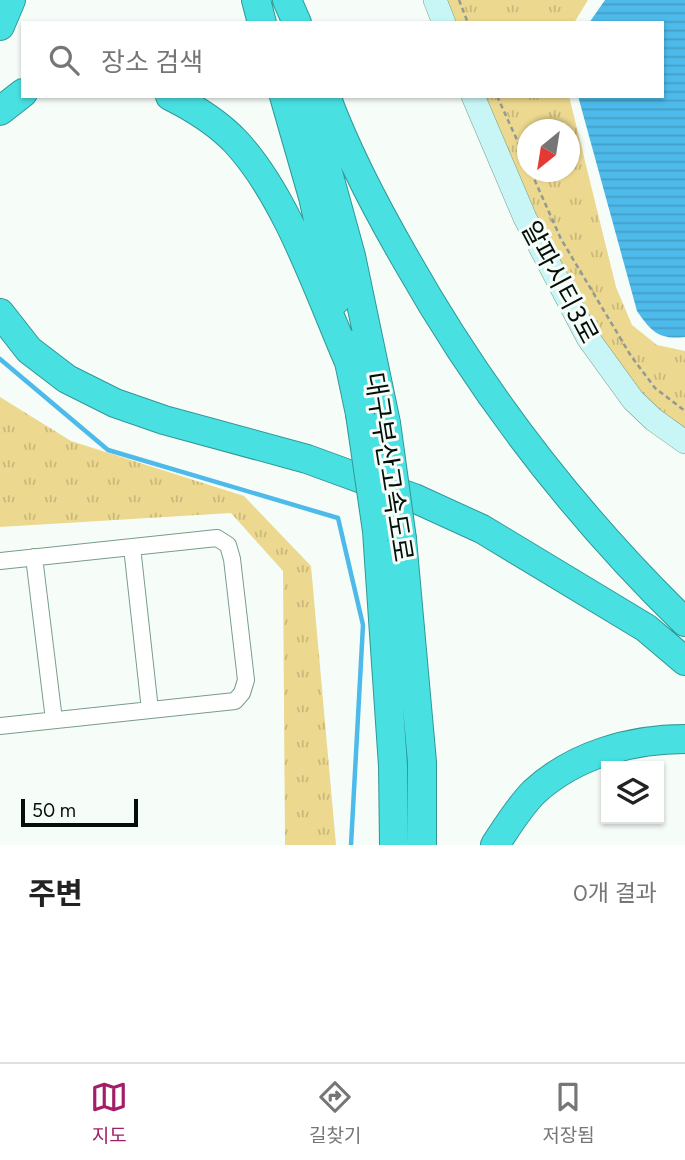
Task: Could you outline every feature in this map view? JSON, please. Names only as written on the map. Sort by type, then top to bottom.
[{"type":"highway","points":[[0,26],[11,0]]},
{"type":"highway","points":[[256,0],[261,21]]},
{"type":"highway","points":[[275,0],[281,21]]},
{"type":"highway","points":[[287,0],[296,21]]},
{"type":"highway","points":[[0,111],[21,95]]},
{"type":"highway","points":[[174,98],[204,115],[235,141],[253,162],[275,196],[349,362]]},
{"type":"highway","name":"대구부산고속도로","points":[[285,98],[313,197],[349,362],[373,418]]},
{"type":"highway","name":"대구부산고속도로","points":[[308,98],[351,256],[422,762],[422,845]]},
{"type":"highway","points":[[327,98],[341,137],[382,218],[440,320],[497,405],[579,509],[685,622]]},
{"type":"highway","points":[[0,300],[43,348],[67,365],[111,389],[177,411],[283,437],[367,463],[440,491],[579,564],[653,614],[685,643]]},
{"type":"highway","points":[[0,313],[29,350],[67,379],[115,403],[164,421],[307,458],[448,513],[536,560],[635,621],[685,662]]},
{"type":"highway","name":"대구부산고속도로","points":[[389,535],[394,845]]},
{"type":"highway","points":[[495,845],[533,793],[572,766],[595,754],[620,746],[664,739],[685,739]]},
{"type":"street","points":[[435,0],[443,21]]},
{"type":"street","name":"알파시티3로","points":[[475,98],[525,218],[588,338],[633,400],[654,420],[685,442]]},
{"type":"street","points":[[0,561],[217,538],[228,545],[232,559],[246,680],[242,693],[235,701],[0,726]]},
{"type":"street","points":[[132,547],[150,710]]},
{"type":"street","points":[[34,557],[54,720]]},
{"type":"path","points":[[459,0],[467,21]]},
{"type":"path","points":[[498,98],[517,141]]},
{"type":"path","points":[[535,182],[561,239],[631,356],[655,388],[685,411]]},
{"type":"green space","points":[[435,0],[588,0],[575,21],[443,21]]},
{"type":"green space","points":[[474,98],[569,98],[575,119],[517,119],[517,180]]},
{"type":"green space","points":[[580,141],[616,287],[632,325],[657,345],[685,351],[685,442],[633,400],[518,182],[580,182]]},
{"type":"green space","points":[[0,397],[71,441],[244,496],[311,566],[336,845],[285,845],[283,571],[231,513],[0,527]]},
{"type":"water","points":[[605,0],[685,0],[685,337],[668,337],[656,333],[637,311],[579,98],[664,98],[664,21],[590,21]]},
{"type":"waterway","points":[[0,359],[108,450],[338,518],[363,625],[351,845]]}]
